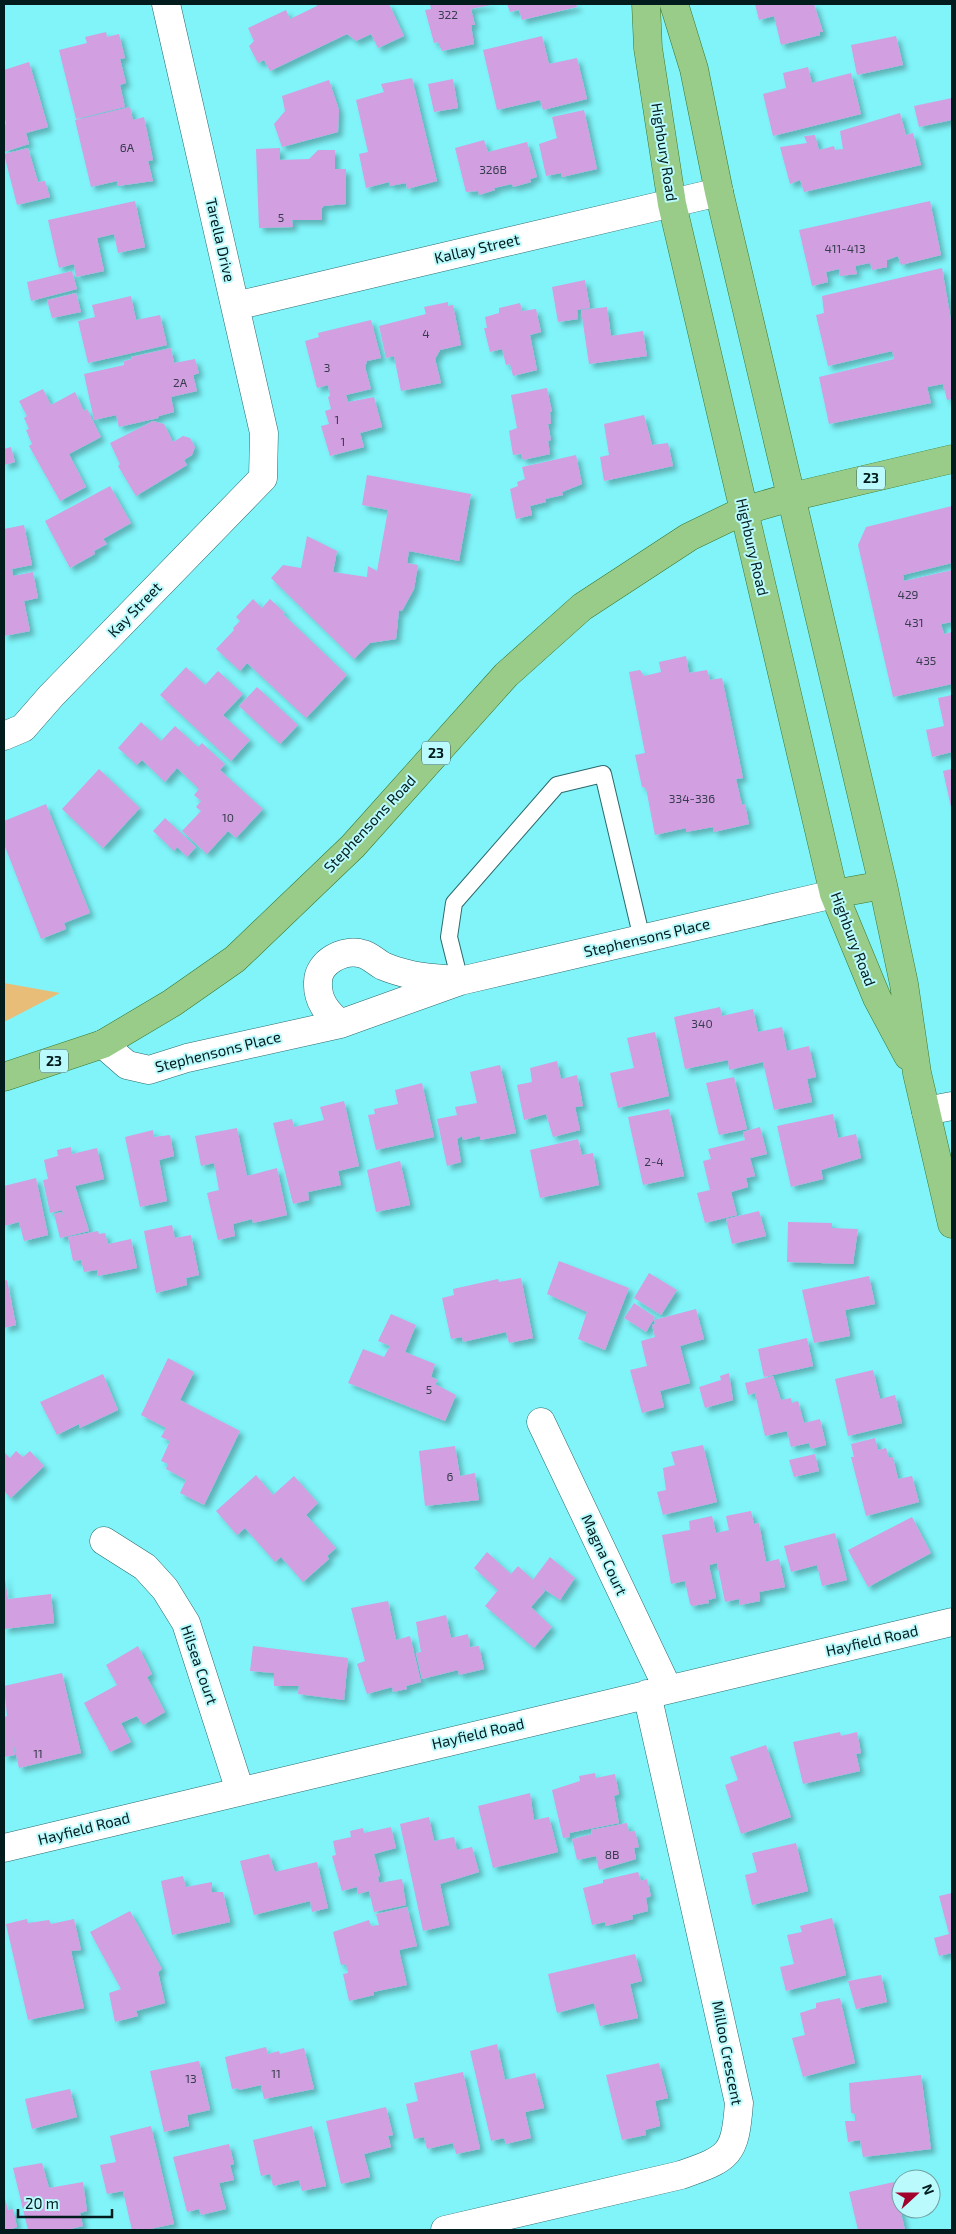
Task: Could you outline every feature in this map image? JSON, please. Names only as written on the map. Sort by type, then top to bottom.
[{"type":"main road","name":"Highbury Road","points":[[646,4],[648,48],[672,204],[834,894],[876,998],[917,1073]]},
{"type":"main road","name":"Highbury Road","points":[[674,4],[694,70],[719,192],[884,885],[904,984],[917,1073],[952,1224]]},
{"type":"main road","name":"23","points":[[791,497],[952,459]]},
{"type":"main road","name":"Stephensons Road","points":[[4,1077],[103,1044],[172,1003],[235,959],[353,846],[506,675],[582,607],[689,537],[743,511],[791,497]]},
{"type":"main road","points":[[834,894],[884,885]]},
{"type":"street","name":"Tarella Drive","points":[[166,4],[264,433],[263,478]]},
{"type":"street","name":"Kallay Street","points":[[235,306],[719,192]]},
{"type":"street","name":"Kay Street","points":[[4,736],[23,728],[51,696],[263,478]]},
{"type":"street","name":"Stephensons Place","points":[[103,1044],[127,1065],[149,1070],[187,1058],[340,1024],[460,981],[834,894]]},
{"type":"street","name":"Stephensons Place","points":[[340,1024],[325,1011],[318,986],[318,973],[327,962],[347,954],[363,954],[384,966],[408,974],[460,981]]},
{"type":"street","points":[[926,1111],[952,1106]]},
{"type":"street","name":"Magna Court","points":[[541,1422],[657,1691]]},
{"type":"street","name":"Hilsea Court","points":[[104,1541],[145,1567],[165,1590],[186,1623],[240,1791]]},
{"type":"street","name":"Hayfield Road","points":[[4,1848],[952,1622]]},
{"type":"street","name":"Milloo Crescent","points":[[445,2230],[681,2174],[714,2163],[729,2152],[734,2138],[739,2103],[657,1691]]},
{"type":"lane","points":[[460,981],[449,937],[454,903],[557,785],[594,776],[603,774],[642,939]]},
{"type":"shaded area","points":[[4,983],[60,993],[4,1022]]},
{"type":"building","points":[[316,4],[389,4],[404,36],[378,48],[371,34],[356,41],[347,34],[270,71],[264,60],[258,63],[249,46],[254,41],[248,28],[286,10],[290,19],[317,6]]},
{"type":"building","points":[[430,4],[491,5],[471,9],[475,25],[471,25],[474,44],[442,51],[438,42],[434,43],[425,10],[431,9]]},
{"type":"building","points":[[507,4],[576,4],[577,7],[522,20],[519,10],[510,12]]},
{"type":"building","points":[[755,4],[814,4],[823,32],[820,32],[820,35],[781,45],[774,16],[759,20]]},
{"type":"building","points":[[106,32],[107,37],[119,34],[125,58],[120,59],[126,83],[120,85],[125,107],[76,119],[59,50],[87,43],[85,37]]},
{"type":"building","points":[[542,36],[549,64],[577,58],[587,99],[543,110],[540,100],[497,110],[483,50]]},
{"type":"building","points":[[896,36],[903,65],[857,75],[851,45]]},
{"type":"building","points":[[29,62],[48,127],[26,133],[29,144],[4,152],[4,125],[6,124],[4,115],[4,70]]},
{"type":"building","points":[[808,67],[812,83],[851,73],[861,114],[773,136],[763,94],[786,88],[783,73]]},
{"type":"building","points":[[412,78],[437,181],[407,189],[406,183],[390,186],[389,182],[366,188],[359,154],[368,152],[356,100],[384,92],[381,84]]},
{"type":"building","points":[[453,79],[458,108],[434,112],[428,84]]},
{"type":"building","points":[[329,80],[339,110],[338,132],[282,147],[274,124],[285,111],[282,96]]},
{"type":"building","points":[[952,98],[952,120],[919,127],[914,106]]},
{"type":"building","points":[[130,107],[133,120],[144,117],[153,160],[148,161],[153,181],[118,186],[117,181],[91,187],[75,120]]},
{"type":"building","points":[[584,110],[597,169],[562,177],[561,173],[546,176],[539,144],[557,138],[552,117]]},
{"type":"building","points":[[900,113],[906,135],[913,133],[921,165],[804,192],[800,180],[790,184],[780,147],[807,143],[804,136],[815,135],[819,150],[834,146],[835,150],[843,149],[840,131]]},
{"type":"building","points":[[484,140],[488,152],[527,142],[537,177],[530,179],[531,182],[513,187],[512,184],[494,188],[495,190],[479,195],[478,191],[466,192],[455,148]]},
{"type":"building","points":[[28,148],[38,182],[45,181],[50,197],[17,205],[4,154]]},
{"type":"building","points":[[280,148],[280,160],[309,159],[318,150],[335,150],[335,169],[346,169],[346,204],[324,206],[322,208],[322,220],[292,220],[293,227],[259,228],[256,149]]},
{"type":"building","points":[[135,201],[145,247],[118,253],[114,234],[97,238],[104,271],[76,277],[74,264],[59,268],[48,220]]},
{"type":"building","points":[[930,201],[941,255],[901,265],[898,256],[887,260],[887,267],[872,270],[870,263],[855,266],[857,274],[840,276],[839,269],[826,272],[828,282],[812,286],[799,230]]},
{"type":"building","points":[[942,268],[952,326],[952,399],[947,400],[943,384],[927,387],[931,403],[829,424],[819,377],[894,359],[892,351],[828,366],[816,315],[824,313],[822,296]]},
{"type":"building","points":[[72,271],[77,289],[31,301],[27,282]]},
{"type":"building","points":[[585,280],[590,308],[577,310],[578,319],[558,322],[552,287]]},
{"type":"building","points":[[76,293],[81,312],[52,318],[47,300]]},
{"type":"building","points":[[131,296],[136,320],[160,315],[167,345],[88,363],[78,321],[95,317],[92,305]]},
{"type":"building","points":[[448,302],[448,306],[453,305],[461,345],[440,350],[435,359],[441,383],[401,391],[394,356],[386,358],[379,326],[426,314],[424,307]]},
{"type":"building","points":[[520,303],[522,311],[536,309],[541,332],[530,335],[537,370],[513,376],[510,364],[506,365],[502,349],[490,352],[484,328],[487,328],[485,317],[499,313],[499,308]]},
{"type":"building","points":[[607,307],[611,336],[643,331],[647,356],[589,364],[581,310]]},
{"type":"building","points":[[371,320],[381,358],[367,361],[365,367],[371,389],[346,395],[348,402],[374,397],[382,427],[360,433],[364,447],[330,456],[321,426],[329,424],[325,411],[331,409],[328,385],[317,388],[305,341],[319,337],[318,333]]},
{"type":"building","points":[[171,348],[174,363],[195,359],[199,373],[193,375],[197,391],[171,397],[174,412],[159,416],[158,418],[119,427],[116,415],[94,420],[84,374],[124,365],[124,361],[132,359],[131,357]]},
{"type":"building","points":[[547,388],[552,412],[550,412],[551,424],[548,424],[551,440],[548,441],[550,454],[523,460],[521,454],[513,455],[509,431],[517,428],[511,395]]},
{"type":"building","points":[[43,389],[51,405],[75,392],[84,411],[87,409],[101,437],[69,454],[86,487],[60,501],[29,446],[32,444],[26,430],[29,429],[24,418],[27,416],[19,401]]},
{"type":"building","points":[[644,415],[652,445],[668,443],[673,466],[604,481],[600,457],[609,455],[604,424]]},
{"type":"building","points":[[153,421],[164,424],[173,442],[183,436],[190,438],[195,447],[192,455],[184,460],[187,465],[136,496],[118,466],[120,464],[110,443]]},
{"type":"building","points":[[11,447],[15,462],[4,465],[4,449]]},
{"type":"building","points":[[576,455],[582,484],[562,492],[563,495],[545,499],[546,502],[530,506],[532,515],[516,519],[510,489],[518,486],[517,482],[525,479],[522,467]]},
{"type":"building","points":[[367,475],[471,494],[459,561],[409,551],[407,563],[418,565],[414,589],[402,611],[399,610],[396,639],[370,643],[354,659],[271,578],[283,565],[301,568],[307,536],[337,551],[333,572],[367,577],[368,566],[377,571],[388,510],[362,505]]},
{"type":"building","points":[[110,486],[131,523],[103,539],[107,544],[94,551],[95,554],[70,568],[45,521]]},
{"type":"building","points":[[952,506],[952,563],[903,575],[904,581],[952,570],[952,622],[941,624],[944,634],[952,632],[952,684],[893,697],[858,545],[866,527]]},
{"type":"building","points":[[24,525],[32,565],[12,569],[13,576],[33,572],[38,598],[24,601],[30,631],[4,636],[4,529]]},
{"type":"building","points":[[253,599],[262,608],[270,599],[285,613],[283,614],[347,675],[306,718],[247,663],[240,671],[216,649],[234,630],[233,628],[240,621],[236,617]]},
{"type":"building","points":[[686,656],[689,673],[707,670],[710,680],[722,678],[743,778],[736,779],[742,805],[745,804],[749,824],[714,832],[713,827],[686,832],[686,828],[655,835],[646,788],[642,787],[635,755],[645,753],[629,672],[640,670],[644,676],[661,672],[659,662]]},
{"type":"building","points":[[186,667],[205,685],[218,671],[243,694],[223,715],[250,740],[231,761],[160,695]]},
{"type":"building","points":[[257,687],[298,725],[280,744],[239,706]]},
{"type":"building","points":[[952,695],[952,752],[932,757],[926,730],[944,726],[938,698]]},
{"type":"building","points":[[141,722],[161,741],[175,726],[198,747],[202,743],[225,764],[220,770],[263,809],[236,838],[228,831],[207,854],[182,831],[201,811],[196,807],[201,801],[194,795],[199,789],[177,768],[165,782],[142,760],[137,765],[118,748]]},
{"type":"building","points":[[99,769],[140,808],[103,848],[62,809]]},
{"type":"building","points":[[952,769],[952,807],[951,807],[943,771]]},
{"type":"building","points":[[46,804],[90,913],[64,923],[66,929],[41,939],[4,844],[4,821]]},
{"type":"building","points":[[165,818],[196,847],[187,857],[177,847],[174,851],[153,831]]},
{"type":"building","points":[[720,1007],[722,1016],[753,1009],[758,1032],[782,1027],[787,1051],[809,1046],[816,1077],[807,1079],[812,1102],[774,1110],[763,1062],[729,1070],[728,1060],[685,1069],[674,1017]]},
{"type":"building","points":[[655,1032],[669,1096],[618,1108],[610,1073],[634,1068],[627,1038]]},
{"type":"building","points":[[557,1061],[561,1079],[577,1075],[583,1106],[575,1107],[580,1130],[553,1137],[546,1114],[524,1120],[517,1085],[532,1082],[530,1068]]},
{"type":"building","points":[[500,1065],[516,1133],[480,1140],[480,1136],[463,1140],[462,1136],[457,1139],[461,1162],[447,1166],[437,1119],[457,1115],[455,1107],[477,1103],[470,1072]]},
{"type":"building","points":[[734,1077],[747,1129],[719,1135],[706,1083]]},
{"type":"building","points":[[422,1083],[434,1137],[376,1150],[368,1115],[375,1114],[374,1109],[398,1104],[395,1090]]},
{"type":"building","points":[[344,1101],[359,1166],[338,1171],[341,1185],[308,1192],[309,1200],[293,1204],[273,1123],[292,1119],[294,1127],[324,1120],[320,1107]]},
{"type":"building","points":[[669,1109],[684,1176],[643,1185],[628,1117]]},
{"type":"building","points":[[833,1114],[838,1138],[856,1134],[861,1158],[821,1170],[823,1179],[791,1187],[777,1126]]},
{"type":"building","points":[[760,1127],[767,1154],[750,1158],[755,1176],[746,1178],[748,1187],[731,1192],[737,1215],[705,1223],[697,1193],[710,1190],[703,1161],[711,1159],[708,1149],[745,1140],[743,1132]]},
{"type":"building","points":[[237,1128],[247,1176],[277,1168],[287,1215],[253,1223],[252,1219],[233,1224],[235,1236],[218,1240],[207,1193],[219,1190],[214,1163],[201,1166],[195,1136]]},
{"type":"building","points":[[153,1130],[154,1137],[170,1135],[174,1156],[159,1160],[167,1201],[140,1207],[125,1137]]},
{"type":"building","points":[[578,1139],[582,1155],[593,1153],[599,1185],[540,1198],[530,1150]]},
{"type":"building","points":[[71,1147],[72,1154],[97,1148],[104,1179],[75,1186],[89,1231],[60,1238],[54,1214],[61,1212],[63,1215],[62,1210],[50,1213],[43,1180],[48,1179],[44,1160],[58,1156],[57,1150]]},
{"type":"building","points":[[400,1161],[410,1205],[376,1212],[367,1170]]},
{"type":"building","points":[[36,1178],[48,1235],[24,1241],[19,1222],[4,1226],[4,1186]]},
{"type":"building","points":[[759,1211],[766,1236],[732,1244],[726,1219]]},
{"type":"building","points":[[788,1222],[832,1223],[832,1228],[858,1229],[853,1264],[787,1262]]},
{"type":"building","points":[[172,1225],[175,1238],[191,1235],[199,1275],[186,1278],[187,1285],[156,1293],[144,1231]]},
{"type":"building","points":[[98,1231],[99,1234],[105,1233],[108,1244],[131,1239],[137,1268],[98,1276],[97,1270],[84,1272],[81,1260],[73,1261],[68,1237]]},
{"type":"building","points":[[559,1261],[629,1288],[605,1350],[578,1339],[587,1312],[547,1294]]},
{"type":"building","points":[[649,1273],[677,1290],[661,1315],[634,1298]]},
{"type":"building","points":[[869,1276],[875,1304],[845,1310],[850,1336],[814,1343],[802,1290]]},
{"type":"building","points":[[521,1278],[533,1338],[509,1343],[506,1332],[463,1342],[462,1337],[451,1339],[442,1298],[454,1295],[453,1289],[498,1279],[499,1282]]},
{"type":"building","points":[[7,1280],[16,1325],[4,1328],[4,1281]]},
{"type":"building","points":[[634,1303],[655,1317],[646,1332],[624,1318]]},
{"type":"building","points":[[696,1309],[704,1339],[680,1346],[690,1383],[660,1391],[664,1407],[642,1413],[630,1370],[647,1366],[641,1341],[655,1337],[652,1325],[655,1324],[654,1320]]},
{"type":"building","points":[[391,1314],[416,1325],[405,1352],[435,1364],[431,1377],[438,1380],[435,1384],[456,1395],[445,1421],[348,1383],[363,1349],[384,1357],[390,1346],[378,1341]]},
{"type":"building","points":[[807,1338],[813,1366],[764,1377],[758,1349]]},
{"type":"building","points":[[168,1358],[194,1372],[180,1400],[240,1431],[204,1505],[180,1493],[186,1480],[166,1469],[168,1464],[161,1461],[170,1441],[161,1437],[166,1428],[141,1415]]},
{"type":"building","points":[[873,1370],[880,1399],[895,1395],[902,1423],[848,1436],[835,1379]]},
{"type":"building","points":[[729,1373],[733,1400],[705,1408],[699,1387],[721,1380],[720,1376]]},
{"type":"building","points":[[103,1374],[118,1410],[80,1428],[79,1424],[57,1435],[40,1402]]},
{"type":"building","points":[[773,1376],[781,1400],[791,1398],[792,1403],[798,1401],[804,1423],[820,1419],[826,1445],[811,1449],[809,1443],[791,1447],[787,1431],[765,1436],[755,1393],[748,1395],[745,1383]]},
{"type":"building","points":[[875,1438],[878,1450],[886,1448],[889,1458],[893,1457],[898,1479],[912,1476],[919,1502],[866,1516],[851,1457],[854,1457],[851,1444]]},
{"type":"building","points":[[703,1445],[717,1502],[663,1515],[657,1492],[666,1490],[663,1468],[675,1465],[671,1452]]},
{"type":"building","points":[[455,1446],[460,1476],[475,1473],[479,1500],[425,1506],[419,1451]]},
{"type":"building","points":[[16,1451],[23,1457],[30,1451],[44,1466],[11,1498],[4,1491],[4,1452],[10,1458]]},
{"type":"building","points":[[815,1454],[819,1471],[794,1477],[789,1460]]},
{"type":"building","points":[[256,1475],[273,1495],[294,1476],[318,1503],[306,1515],[336,1548],[327,1556],[329,1559],[303,1582],[281,1557],[275,1562],[245,1528],[237,1535],[216,1511]]},
{"type":"building","points":[[751,1511],[754,1524],[759,1523],[766,1562],[779,1559],[785,1587],[759,1592],[760,1601],[740,1605],[739,1599],[725,1602],[717,1563],[709,1565],[716,1598],[708,1600],[709,1603],[692,1606],[685,1581],[671,1584],[662,1535],[690,1530],[689,1521],[712,1516],[716,1533],[729,1530],[726,1516]]},
{"type":"building","points":[[912,1517],[931,1553],[868,1587],[848,1550]]},
{"type":"building","points":[[835,1533],[847,1580],[822,1586],[817,1565],[791,1572],[784,1546]]},
{"type":"building","points":[[487,1552],[511,1574],[518,1566],[545,1591],[531,1607],[552,1627],[534,1648],[485,1606],[498,1590],[474,1568]]},
{"type":"building","points":[[550,1557],[575,1578],[560,1600],[532,1581]]},
{"type":"building","points":[[4,1573],[8,1599],[51,1594],[54,1623],[4,1629]]},
{"type":"building","points":[[388,1601],[396,1640],[410,1636],[421,1682],[406,1686],[407,1689],[393,1692],[392,1687],[367,1694],[357,1664],[365,1661],[351,1608]]},
{"type":"building","points":[[446,1615],[451,1638],[468,1634],[470,1647],[479,1646],[484,1669],[459,1675],[458,1670],[422,1679],[416,1653],[421,1652],[416,1622]]},
{"type":"building","points":[[138,1646],[152,1674],[147,1677],[165,1712],[143,1725],[137,1716],[121,1723],[131,1742],[110,1752],[84,1703],[117,1685],[106,1665]]},
{"type":"building","points":[[253,1646],[348,1658],[344,1700],[298,1694],[299,1686],[274,1686],[274,1673],[250,1671]]},
{"type":"building","points":[[62,1673],[81,1753],[19,1768],[12,1737],[15,1755],[4,1757],[4,1717],[7,1716],[4,1686]]},
{"type":"building","points":[[840,1732],[841,1736],[857,1732],[861,1753],[856,1754],[860,1771],[803,1784],[793,1742]]},
{"type":"building","points":[[766,1745],[791,1817],[741,1834],[725,1785],[738,1780],[730,1757]]},
{"type":"building","points":[[595,1773],[596,1778],[615,1774],[619,1794],[614,1796],[619,1823],[569,1833],[570,1837],[563,1838],[552,1790],[580,1781],[579,1776]]},
{"type":"building","points":[[530,1793],[534,1820],[549,1817],[558,1852],[493,1868],[478,1806]]},
{"type":"building","points":[[429,1817],[434,1841],[454,1837],[457,1850],[472,1847],[479,1872],[440,1884],[449,1925],[423,1931],[400,1824]]},
{"type":"building","points":[[627,1823],[629,1832],[635,1831],[639,1847],[634,1848],[636,1859],[599,1870],[596,1856],[577,1860],[572,1839],[592,1834],[591,1830]]},
{"type":"building","points":[[391,1827],[396,1848],[374,1854],[380,1876],[378,1877],[379,1883],[402,1879],[406,1905],[374,1912],[369,1891],[358,1894],[357,1887],[342,1891],[332,1856],[336,1855],[333,1841],[351,1837],[350,1831],[363,1828],[364,1833]]},
{"type":"building","points":[[796,1843],[808,1891],[752,1905],[745,1875],[757,1872],[752,1853]]},
{"type":"building","points":[[269,1854],[275,1872],[317,1862],[328,1908],[312,1912],[310,1901],[254,1915],[240,1861]]},
{"type":"building","points":[[638,1872],[641,1881],[647,1879],[651,1896],[646,1898],[648,1911],[632,1915],[633,1919],[606,1926],[605,1922],[592,1925],[583,1888],[603,1883],[603,1880]]},
{"type":"building","points":[[183,1876],[186,1887],[212,1882],[212,1892],[223,1892],[230,1922],[172,1935],[161,1881]]},
{"type":"building","points":[[952,1893],[952,1953],[939,1956],[934,1938],[949,1934],[939,1896]]},
{"type":"building","points":[[407,1907],[417,1946],[399,1950],[407,1985],[373,1992],[374,1995],[349,2001],[343,1974],[348,1973],[346,1964],[341,1965],[333,1932],[369,1920],[371,1926],[379,1925],[376,1914]]},
{"type":"building","points":[[130,1911],[162,1969],[158,1972],[165,2003],[136,2011],[138,2016],[115,2022],[109,1993],[121,1989],[90,1932]]},
{"type":"building","points":[[832,1918],[846,1975],[786,1991],[780,1967],[794,1964],[787,1935],[802,1932],[800,1926]]},
{"type":"building","points":[[27,1919],[28,1923],[49,1920],[51,1924],[74,1919],[81,1950],[71,1951],[84,2008],[28,2020],[6,1924]]},
{"type":"building","points":[[635,1954],[642,1981],[630,1984],[638,2018],[600,2026],[594,2003],[557,2013],[548,1974]]},
{"type":"building","points":[[881,1975],[887,2002],[856,2009],[848,1981]]},
{"type":"building","points":[[840,1998],[855,2063],[803,2077],[792,2038],[805,2035],[800,2013],[816,2008],[816,2003]]},
{"type":"building","points":[[497,2044],[505,2080],[535,2073],[544,2108],[525,2112],[531,2138],[506,2144],[504,2138],[491,2141],[470,2051]]},
{"type":"building","points":[[266,2047],[268,2054],[279,2051],[280,2054],[304,2048],[314,2089],[264,2099],[261,2085],[239,2090],[238,2088],[232,2089],[225,2057]]},
{"type":"building","points":[[199,2061],[210,2110],[187,2115],[189,2126],[164,2132],[150,2071]]},
{"type":"building","points":[[659,2063],[668,2098],[655,2101],[660,2126],[645,2130],[646,2135],[622,2140],[606,2075]]},
{"type":"building","points":[[463,2072],[480,2149],[456,2154],[453,2143],[427,2149],[424,2137],[414,2139],[406,2104],[418,2101],[414,2083]]},
{"type":"building","points":[[921,2075],[931,2149],[863,2157],[860,2140],[848,2142],[845,2121],[855,2121],[855,2114],[851,2113],[849,2083]]},
{"type":"building","points":[[70,2089],[77,2117],[32,2129],[25,2099]]},
{"type":"building","points":[[386,2107],[393,2135],[388,2136],[391,2147],[364,2154],[370,2177],[341,2184],[326,2121]]},
{"type":"building","points":[[151,2126],[174,2224],[145,2230],[132,2230],[123,2191],[107,2194],[100,2165],[116,2162],[110,2136]]},
{"type":"building","points":[[312,2126],[326,2186],[302,2191],[299,2180],[273,2186],[270,2174],[261,2176],[253,2140]]},
{"type":"building","points":[[229,2144],[234,2164],[230,2165],[234,2180],[219,2183],[226,2209],[201,2215],[199,2209],[187,2212],[173,2157]]},
{"type":"building","points":[[42,2163],[49,2188],[83,2182],[87,2211],[80,2213],[83,2226],[66,2230],[28,2230],[13,2168]]},
{"type":"building","points":[[891,2183],[891,2219],[902,2219],[905,2230],[858,2230],[849,2192]]},
{"type":"building","points":[[4,2195],[8,2210],[13,2209],[17,2227],[9,2230],[4,2230]]}]
